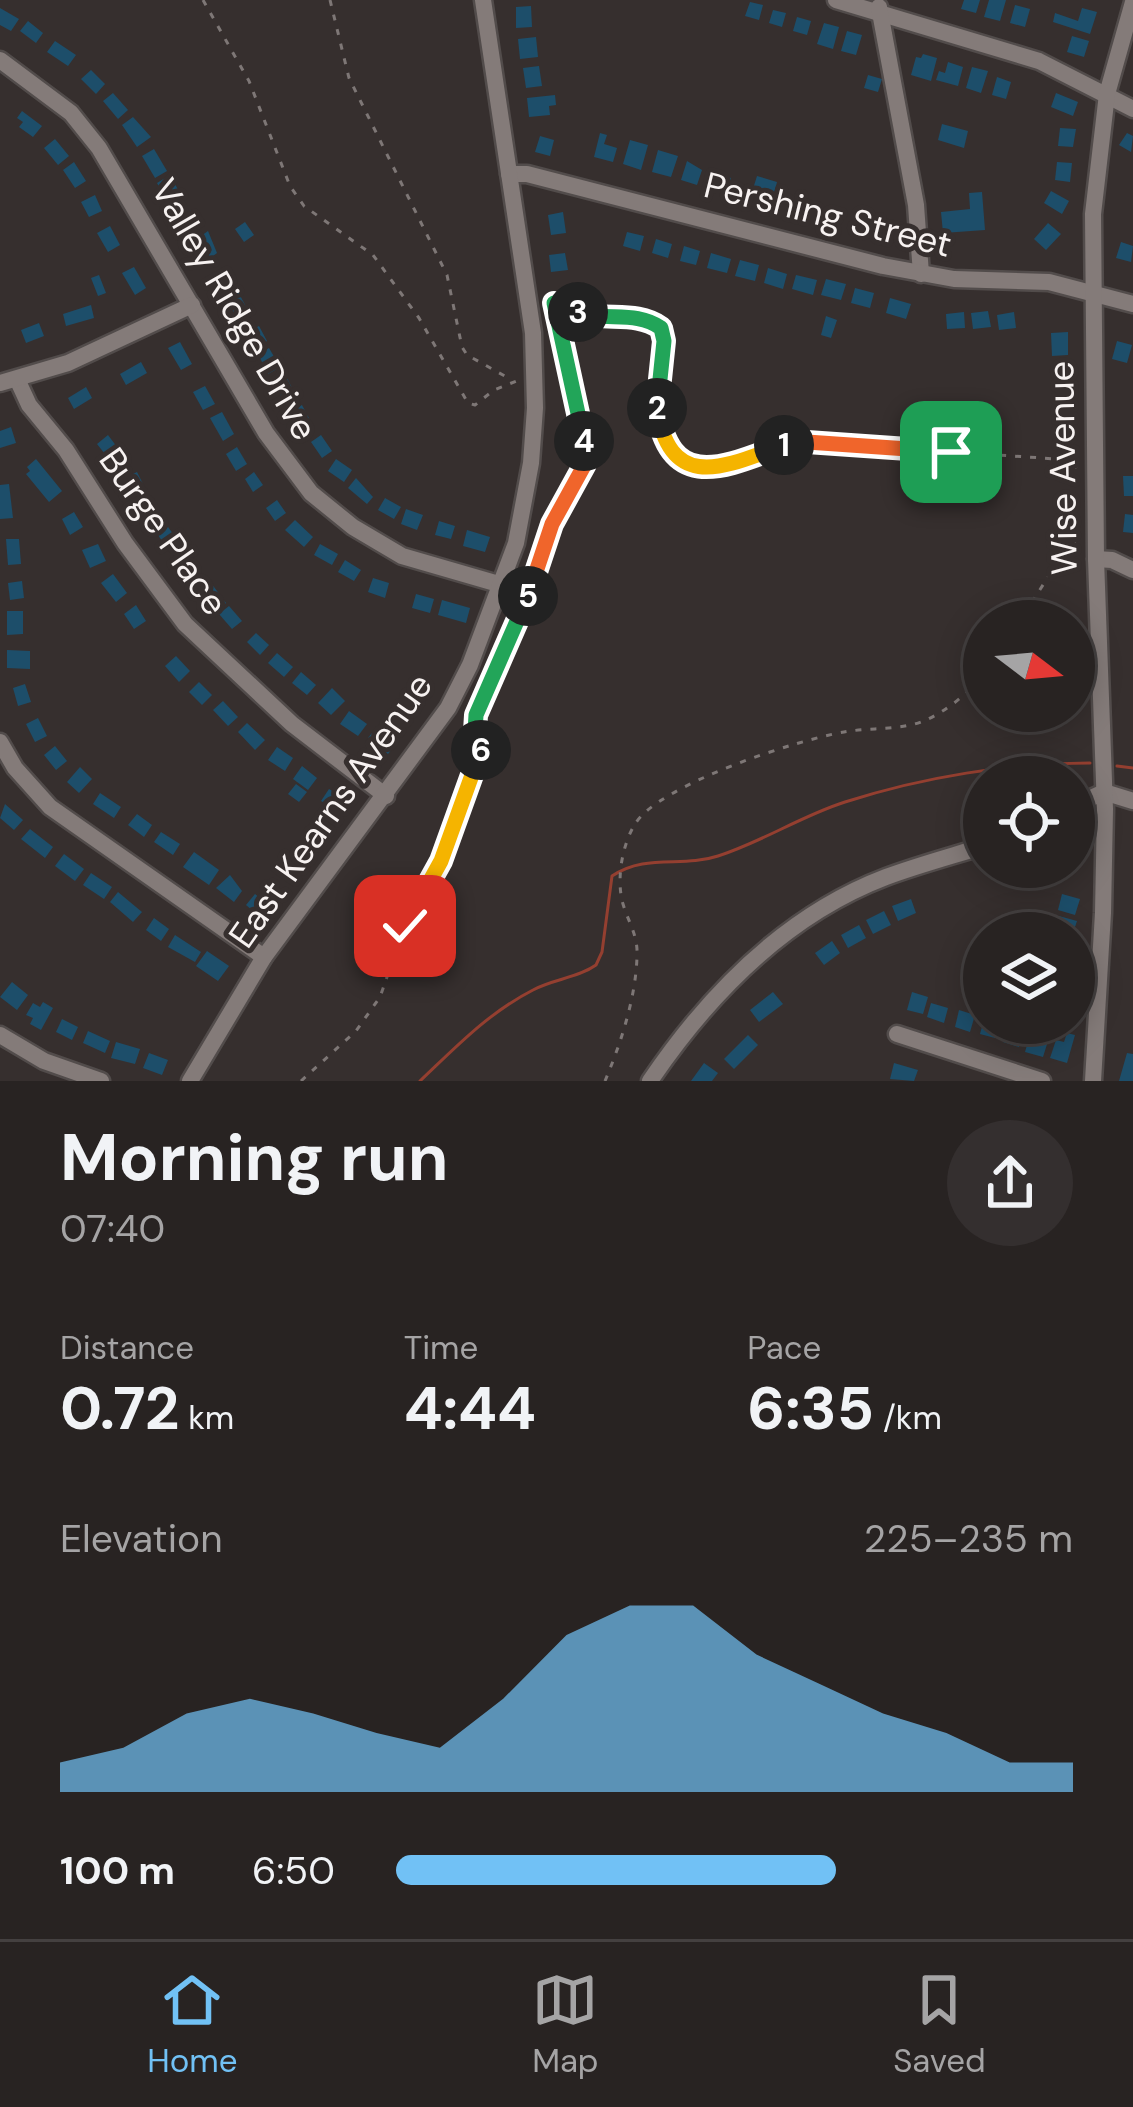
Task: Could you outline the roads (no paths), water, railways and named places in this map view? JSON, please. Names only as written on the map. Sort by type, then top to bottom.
[{"type":"street","name":"East Kearns Avenue","points":[[190,1081],[264,957],[448,708],[502,585],[526,494],[535,408],[533,333],[484,0]]},
{"type":"street","points":[[836,0],[879,6],[1040,61],[1133,109]]},
{"type":"street","name":"Wise Avenue","points":[[1093,1081],[1103,913],[1104,792],[1093,214],[1107,94],[1133,2]]},
{"type":"street","points":[[879,6],[916,205],[921,274]]},
{"type":"street","name":"Valley Ridge Drive","points":[[0,60],[70,113],[99,148],[279,452],[333,513],[402,556],[502,585]]},
{"type":"street","name":"Pershing Street","points":[[509,174],[527,173],[921,274],[1049,282],[1133,304]]},
{"type":"street","points":[[8,381],[68,363],[192,305]]},
{"type":"street","name":"Burge Place","points":[[8,381],[55,434],[125,543],[185,624],[292,724],[386,796]]},
{"type":"street","points":[[1096,559],[1112,560],[1133,570]]},
{"type":"street","points":[[0,742],[50,807],[264,957]]},
{"type":"street","points":[[1095,796],[1104,792],[1133,801]]},
{"type":"street","points":[[650,1081],[715,996],[795,927],[885,877],[963,853]]},
{"type":"street","points":[[897,1034],[1042,1081]]},
{"type":"street","points":[[0,1035],[44,1060],[101,1081]]},
{"type":"waterway","points":[[1117,766],[1133,768]]},
{"type":"waterway","points":[[420,1081],[501,1009],[541,986],[596,965],[602,952],[612,876],[638,865],[718,856],[829,808],[963,774]]}]
